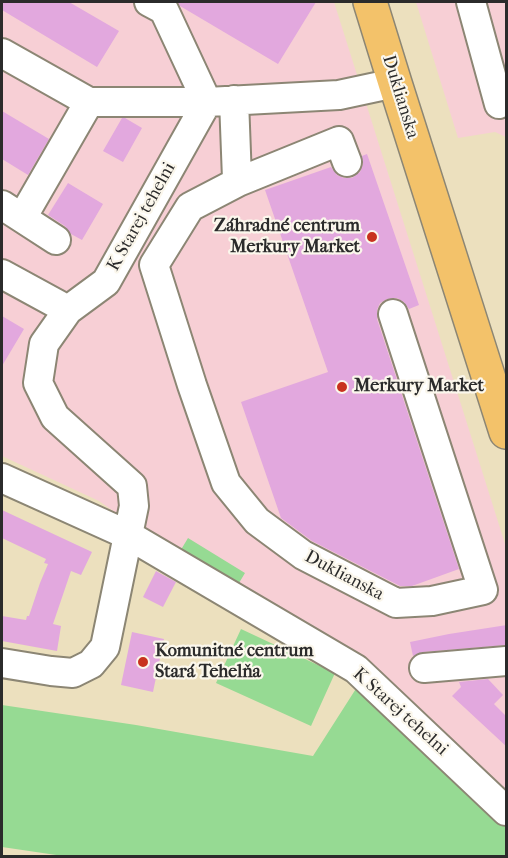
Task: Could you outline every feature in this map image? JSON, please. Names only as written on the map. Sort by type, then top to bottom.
[{"type":"main road","name":"Duklianska","points":[[370,2],[507,432]]},
{"type":"street","points":[[149,2],[164,10],[220,101],[237,179]]},
{"type":"street","points":[[471,2],[499,104]]},
{"type":"street","points":[[2,53],[89,102],[220,101],[339,95],[395,83]]},
{"type":"street","name":"K Starej tehelni","points":[[2,663],[73,673],[91,664],[105,647],[134,506],[132,486],[55,417],[38,383],[44,344],[68,310],[106,282],[220,101]]},
{"type":"street","points":[[57,240],[12,211],[89,102]]},
{"type":"street","name":"Duklianska","points":[[347,162],[339,141],[238,182],[190,207],[154,265],[192,385],[226,483],[257,521],[303,555],[396,603],[432,601],[483,590],[393,314]]},
{"type":"street","points":[[2,274],[68,310]]},
{"type":"street","points":[[478,342],[507,392]]},
{"type":"street","name":"K Starej tehelni","points":[[2,478],[128,536],[356,669],[507,811]]},
{"type":"street","points":[[424,668],[507,661]]},
{"type":"shaded area","points":[[2,2],[334,2],[506,547],[506,814],[359,684],[99,501],[2,456]]},
{"type":"shaded area","points":[[416,2],[506,2],[506,137],[495,132],[458,138]]},
{"type":"green space","points":[[188,538],[245,573],[233,593],[176,558]]},
{"type":"green space","points":[[241,629],[335,673],[311,726],[216,683]]},
{"type":"green space","points":[[359,684],[506,814],[506,856],[63,856],[2,847],[2,705],[136,725],[313,756]]},
{"type":"building","points":[[2,2],[69,2],[119,31],[97,67],[2,10]]},
{"type":"building","points":[[178,2],[316,2],[278,64],[180,6]]},
{"type":"building","points":[[2,111],[49,139],[28,175],[2,159]]},
{"type":"building","points":[[122,118],[142,128],[123,162],[103,151]]},
{"type":"building","name":"Merkury Market","points":[[367,154],[419,305],[409,309],[397,298],[387,299],[380,303],[377,319],[459,569],[412,586],[400,586],[312,541],[281,518],[241,402],[328,372],[265,190],[331,167],[337,175],[352,178],[360,172],[363,164],[362,156]]},
{"type":"building","points":[[68,183],[103,204],[82,240],[48,215]]},
{"type":"building","points":[[2,316],[24,329],[2,366]]},
{"type":"building","points":[[2,510],[92,552],[81,575],[71,571],[53,624],[61,626],[57,651],[2,641],[2,616],[26,620],[48,564],[44,563],[46,559],[2,538]]},
{"type":"building","points":[[156,571],[176,582],[163,607],[143,597]]},
{"type":"building","points":[[507,625],[507,645],[423,652],[413,656],[410,642]]},
{"type":"building","name":"Komunitné centrum Stará Tehelňa","points":[[132,632],[164,639],[153,692],[121,685]]},
{"type":"building","points":[[488,679],[503,695],[494,704],[507,717],[507,747],[452,696],[461,687],[459,682]]},
{"type":"place","name":"Záhradné centrum Merkury Market","points":[[372,237]]},
{"type":"place","name":"Merkury Market","points":[[342,387]]},
{"type":"place","name":"Komunitné centrum Stará Tehelňa","points":[[143,662]]}]
